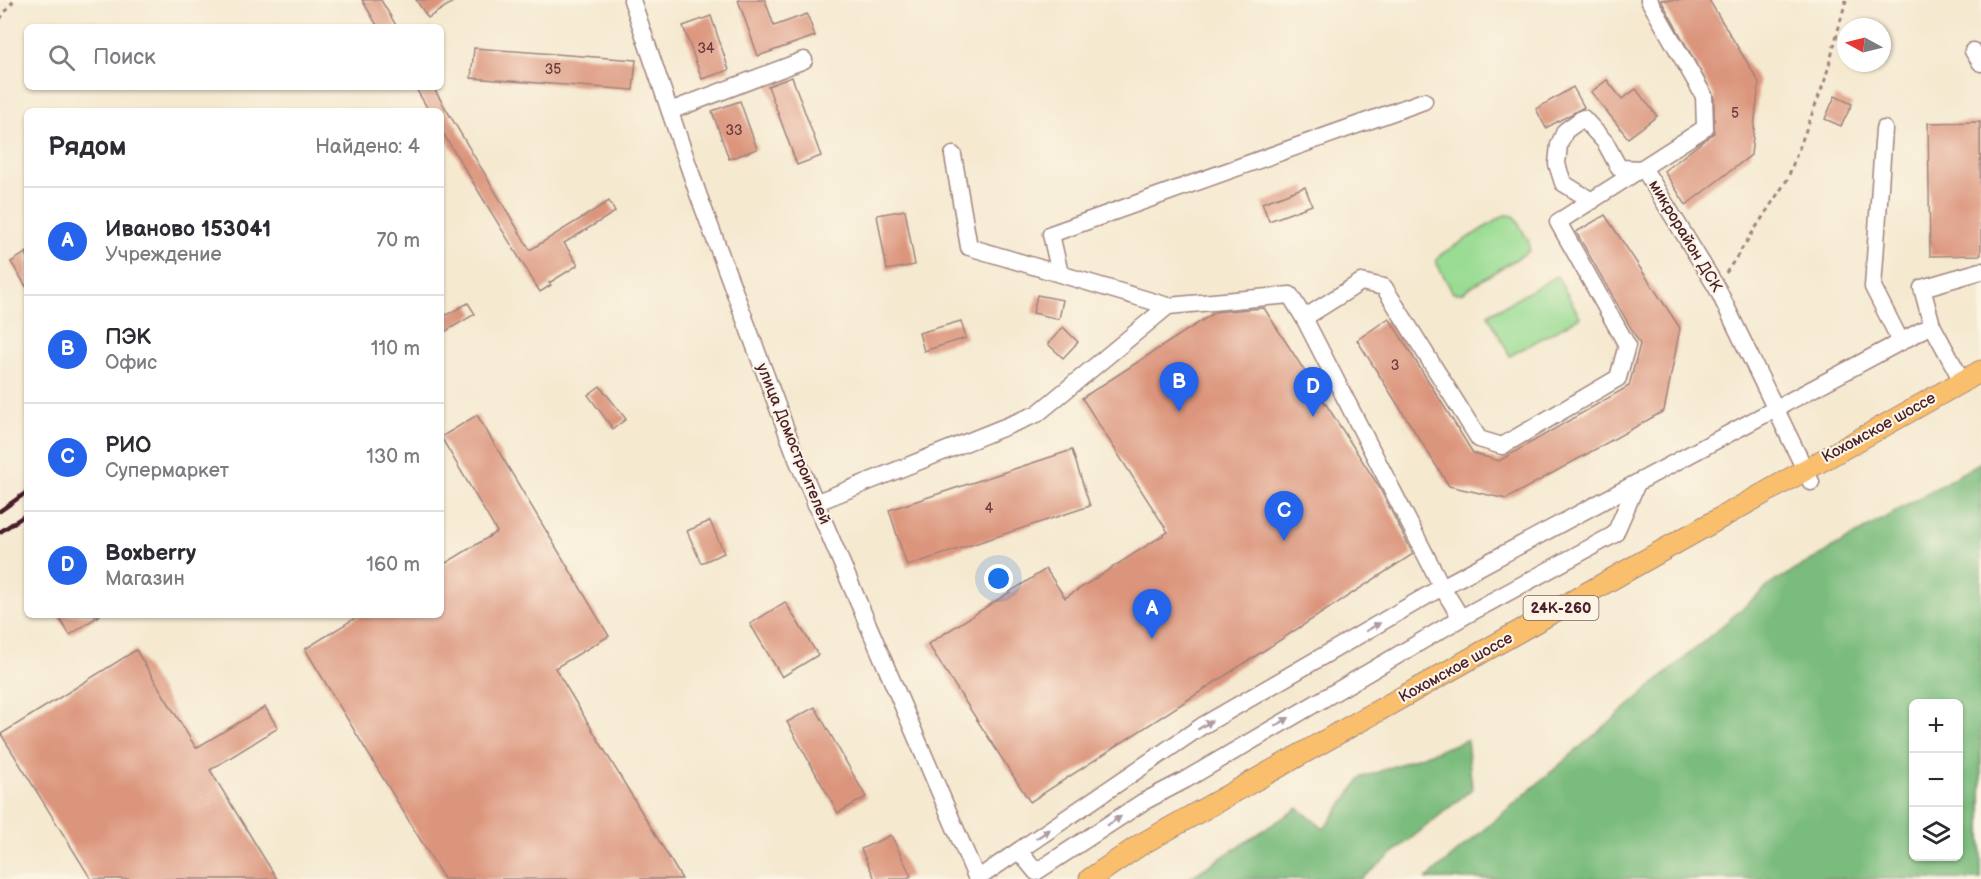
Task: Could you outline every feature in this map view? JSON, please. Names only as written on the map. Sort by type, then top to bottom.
[{"type":"main road","name":"Кохомское шоссе","points":[[1090,879],[1140,845],[1808,476],[1972,380],[1981,371]]},
{"type":"main road","name":"Кохомское шоссе","points":[[1105,879],[1146,852],[1689,546],[1768,506],[1808,476]]},
{"type":"street","name":"улица Домостроителей","points":[[632,0],[718,250],[796,459],[977,879]]},
{"type":"street","points":[[1304,318],[1361,282],[1384,287],[1479,439],[1502,446],[1618,378],[1627,345],[1558,222],[1705,128],[1704,96],[1649,0]]},
{"type":"street","points":[[670,111],[804,60]]},
{"type":"street","points":[[1060,274],[1051,234],[1424,101]]},
{"type":"street","name":"микрорайон ДСК","points":[[1592,201],[1563,183],[1557,164],[1559,145],[1565,131],[1583,118],[1605,142],[1619,168],[1644,169],[1717,288],[1808,476]]},
{"type":"street","points":[[1884,129],[1873,287],[1901,342]]},
{"type":"street","points":[[953,155],[969,247],[1168,306],[1290,295],[1442,587],[1461,618]]},
{"type":"street","points":[[1972,380],[1932,325],[1922,288],[1981,271]]},
{"type":"street","points":[[815,503],[1037,414],[1168,306]]},
{"type":"street","points":[[977,879],[1202,726],[1442,587],[1932,325]]},
{"type":"street","points":[[1019,851],[1036,872],[1143,802],[1185,780],[1461,618],[1615,534],[1637,483]]},
{"type":"path","points":[[0,19],[14,0]]},
{"type":"path","points":[[1717,288],[1787,180],[1825,80],[1846,0]]},
{"type":"green space","points":[[1505,215],[1514,216],[1529,242],[1529,251],[1461,293],[1453,293],[1436,262],[1440,255]]},
{"type":"green space","points":[[1557,276],[1580,317],[1510,356],[1488,315]]},
{"type":"green space","points":[[1981,462],[1981,879],[1426,879],[1772,583]]},
{"type":"green space","points":[[1467,740],[1472,789],[1361,879],[1188,879],[1298,808],[1324,829],[1361,778]]},
{"type":"building","points":[[362,0],[381,0],[395,24],[376,24]]},
{"type":"building","points":[[416,0],[456,0],[428,18]]},
{"type":"building","points":[[738,0],[765,0],[774,26],[807,14],[815,36],[758,56]]},
{"type":"building","points":[[1661,0],[1709,0],[1759,82],[1751,155],[1686,205],[1664,171],[1714,133],[1714,96]]},
{"type":"building","points":[[711,16],[729,70],[702,79],[683,26]]},
{"type":"building","points":[[474,48],[636,60],[633,90],[471,78]]},
{"type":"building","points":[[792,77],[821,156],[797,165],[768,86]]},
{"type":"building","points":[[1607,80],[1622,99],[1636,89],[1657,116],[1628,138],[1591,92]]},
{"type":"building","points":[[1573,87],[1584,107],[1546,128],[1536,109]]},
{"type":"building","points":[[417,90],[435,90],[530,250],[609,201],[615,212],[564,243],[578,265],[549,283],[551,285],[540,292],[444,135],[444,108],[427,108]]},
{"type":"building","points":[[1835,96],[1852,104],[1841,126],[1825,119]]},
{"type":"building","points":[[740,101],[757,149],[729,159],[712,111]]},
{"type":"building","points":[[1980,122],[1981,255],[1930,256],[1928,123]]},
{"type":"building","points":[[1305,187],[1312,205],[1269,221],[1262,203]]},
{"type":"building","points":[[905,210],[915,265],[887,270],[877,215]]},
{"type":"building","points":[[1605,215],[1680,328],[1664,411],[1506,499],[1449,486],[1357,340],[1389,318],[1473,453],[1499,461],[1629,386],[1640,344],[1576,232]]},
{"type":"building","points":[[24,254],[24,283],[11,262]]},
{"type":"building","points":[[1037,295],[1063,300],[1059,319],[1033,313]]},
{"type":"building","points":[[468,303],[475,314],[444,332],[444,316]]},
{"type":"building","points":[[1264,308],[1378,485],[1413,554],[1030,802],[928,644],[1046,569],[1065,598],[1168,532],[1082,398],[1215,312]]},
{"type":"building","points":[[961,321],[966,338],[924,351],[919,333]]},
{"type":"building","points":[[1063,327],[1078,342],[1063,358],[1048,344]]},
{"type":"building","points":[[600,386],[626,419],[613,429],[588,395]]},
{"type":"building","points":[[477,415],[609,636],[555,668],[682,879],[444,879],[305,649],[355,618],[444,618],[444,564],[497,532],[444,442],[444,435]]},
{"type":"building","points":[[1072,450],[1090,506],[907,566],[889,510]]},
{"type":"building","points":[[710,521],[724,553],[701,563],[687,531]]},
{"type":"building","points":[[785,602],[818,655],[782,677],[750,624]]},
{"type":"building","points":[[59,618],[96,618],[70,635]]},
{"type":"building","points":[[136,650],[196,748],[265,707],[278,728],[210,770],[277,879],[91,879],[1,734]]},
{"type":"building","points":[[815,707],[866,797],[838,813],[787,722]]},
{"type":"building","points":[[891,835],[911,876],[904,879],[875,879],[861,849]]},
{"type":"railway","points":[[0,511],[24,494]]},
{"type":"railway","points":[[0,532],[24,516]]},
{"type":"place","name":"ПЭК","points":[[1179,412]]},
{"type":"place","name":"Boxberry","points":[[1313,417]]},
{"type":"place","name":"РИО","points":[[1284,541]]},
{"type":"place","name":"Иваново 153041","points":[[1152,639]]}]
